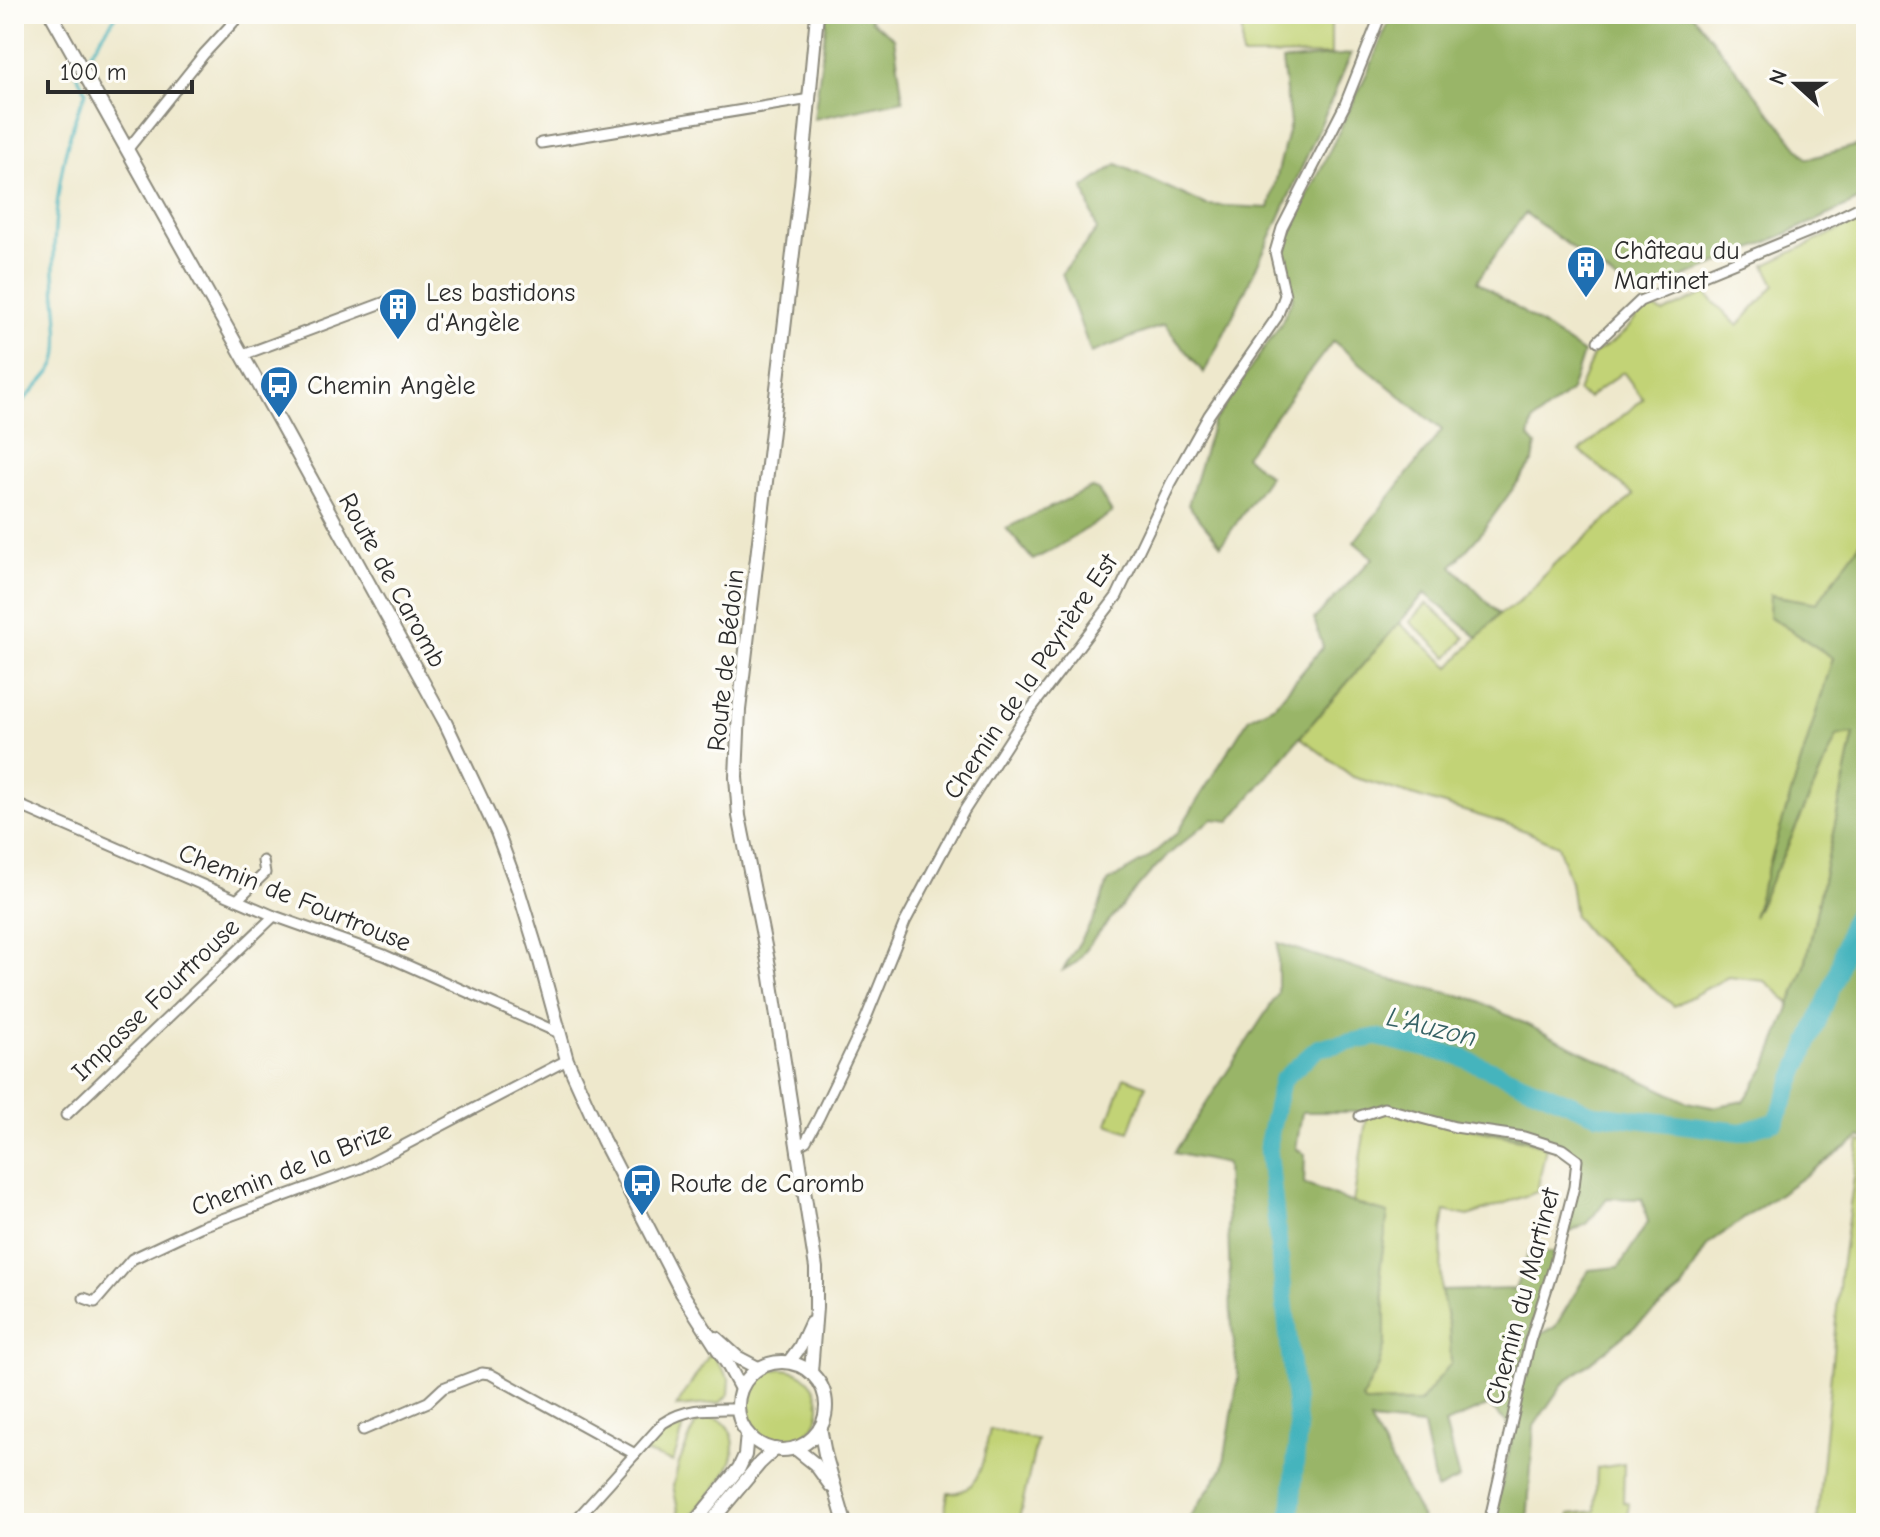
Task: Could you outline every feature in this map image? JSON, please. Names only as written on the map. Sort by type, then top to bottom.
[{"type":"main road","name":"Route de Caromb","points":[[51,14],[394,627],[464,759],[497,832],[518,889],[567,1060],[651,1234],[701,1322]]},
{"type":"main road","name":"Route de Bédoin","points":[[811,1372],[816,1268],[770,971],[739,816],[736,777],[739,710],[796,230],[817,14]]},
{"type":"main road","points":[[789,1362],[808,1333],[816,1308]]},
{"type":"main road","points":[[701,1322],[723,1345],[758,1368]]},
{"type":"main road","points":[[701,1322],[741,1389]]},
{"type":"main road","points":[[773,1362],[789,1362],[801,1365],[819,1381],[824,1392],[825,1416],[820,1428],[809,1440],[795,1448],[775,1449],[755,1441],[747,1433],[738,1409],[741,1389],[758,1368],[773,1362]]},
{"type":"main road","points":[[820,1428],[845,1523]]},
{"type":"main road","points":[[694,1523],[739,1468],[745,1455],[747,1433]]},
{"type":"main road","points":[[795,1448],[815,1464],[838,1498]]},
{"type":"main road","points":[[710,1523],[775,1449]]},
{"type":"street","points":[[127,150],[204,54],[241,14]]},
{"type":"street","name":"Chemin de la Peyrière Est","points":[[797,1146],[806,1141],[814,1126],[864,1023],[905,922],[970,802],[1024,718],[1117,596],[1171,483],[1202,427],[1277,317],[1285,295],[1275,252],[1282,228],[1344,107],[1381,14]]},
{"type":"street","points":[[541,143],[810,99]]},
{"type":"street","points":[[1598,341],[1640,301],[1813,230],[1866,204]]},
{"type":"street","points":[[243,355],[396,298]]},
{"type":"street","name":"Chemin de Fourtrouse","points":[[14,803],[274,916],[384,955],[559,1033]]},
{"type":"street","points":[[237,900],[265,873],[263,861]]},
{"type":"street","name":"Impasse Fourtrouse","points":[[66,1115],[274,916]]},
{"type":"street","name":"Chemin de la Brize","points":[[84,1298],[95,1302],[132,1259],[200,1227],[361,1168],[567,1060]]},
{"type":"street","name":"Chemin du Martinet","points":[[1360,1116],[1384,1108],[1455,1127],[1524,1137],[1562,1149],[1577,1160],[1574,1187],[1554,1266],[1530,1341],[1489,1523]]},
{"type":"street","points":[[363,1430],[428,1402],[443,1388],[482,1373],[490,1374],[635,1454]]},
{"type":"street","points":[[573,1523],[663,1423],[677,1414],[695,1409],[738,1409]]},
{"type":"green space","points":[[825,14],[872,14],[870,20],[894,38],[903,100],[814,119]]},
{"type":"green space","points":[[1242,14],[1331,14],[1331,55],[1242,56]]},
{"type":"green space","points":[[1392,14],[1692,14],[1807,159],[1866,143],[1866,197],[1659,289],[1636,295],[1525,213],[1477,281],[1583,353],[1571,391],[1533,421],[1529,437],[1536,445],[1533,461],[1478,537],[1452,566],[1499,614],[1478,638],[1425,593],[1230,821],[1213,819],[1168,855],[1095,937],[1077,962],[1063,970],[1096,915],[1108,882],[1148,858],[1177,833],[1249,718],[1275,705],[1323,647],[1314,619],[1373,558],[1354,542],[1442,430],[1333,341],[1245,456],[1269,476],[1221,545],[1188,505],[1213,423],[1280,325],[1293,298],[1284,259],[1286,241],[1371,65]]},
{"type":"green space","points":[[1351,54],[1280,215],[1204,373],[1164,325],[1091,353],[1062,273],[1097,230],[1084,188],[1117,164],[1206,205],[1269,208],[1290,123],[1282,61]]},
{"type":"green space","points":[[1866,217],[1866,535],[1817,603],[1770,595],[1770,617],[1833,658],[1756,911],[1837,736],[1854,733],[1805,966],[1791,1004],[1765,981],[1728,977],[1674,1006],[1590,935],[1575,917],[1570,882],[1558,845],[1513,826],[1353,777],[1300,737],[1399,623],[1450,667],[1499,614],[1514,606],[1554,564],[1634,495],[1580,451],[1643,399],[1623,372],[1588,398],[1578,392],[1594,353],[1624,332],[1645,303],[1663,313],[1705,293],[1738,326],[1775,285],[1765,265]]},
{"type":"green space","points":[[1091,488],[1098,490],[1112,513],[1033,560],[1006,528]]},
{"type":"green space","points":[[1866,535],[1866,1138],[1860,1137],[1708,1244],[1682,1289],[1562,1385],[1534,1426],[1527,1523],[1493,1523],[1514,1429],[1488,1405],[1445,1424],[1459,1479],[1436,1490],[1423,1426],[1370,1421],[1423,1520],[1420,1523],[1186,1523],[1223,1468],[1238,1379],[1231,1316],[1226,1164],[1174,1153],[1278,994],[1278,943],[1380,977],[1474,999],[1687,1102],[1712,1107],[1744,1101],[1766,1067],[1805,966],[1854,734],[1837,736],[1753,917],[1833,658],[1769,616],[1770,595],[1817,603]],"holes":[[[1385,1104],[1567,1148],[1580,1159],[1565,1235],[1588,1223],[1607,1198],[1642,1199],[1648,1222],[1619,1267],[1589,1270],[1555,1327],[1529,1340],[1555,1252],[1529,1252],[1515,1289],[1441,1291],[1449,1326],[1451,1363],[1420,1402],[1365,1403],[1362,1399],[1379,1365],[1385,1344],[1380,1270],[1388,1213],[1304,1184],[1305,1154],[1296,1149],[1302,1112],[1361,1112]]]},
{"type":"green space","points":[[1427,603],[1465,638],[1448,657],[1410,622]]},
{"type":"green space","points":[[1124,1077],[1146,1085],[1129,1132],[1107,1124]]},
{"type":"green space","points":[[1383,1111],[1546,1147],[1537,1192],[1468,1216],[1445,1211],[1441,1291],[1449,1326],[1451,1363],[1420,1402],[1365,1403],[1362,1399],[1379,1365],[1385,1309],[1380,1270],[1387,1213],[1353,1203],[1367,1116]]},
{"type":"green space","points":[[1859,1141],[1866,1142],[1866,1523],[1817,1523],[1840,1276]]},
{"type":"green space","points":[[711,1352],[730,1380],[729,1394],[720,1403],[676,1407]]},
{"type":"green space","points":[[782,1369],[796,1372],[808,1380],[816,1392],[819,1406],[816,1420],[808,1432],[796,1440],[782,1443],[768,1440],[756,1432],[748,1420],[745,1406],[748,1392],[756,1380],[768,1372]]},
{"type":"green space","points":[[704,1418],[719,1420],[728,1427],[734,1443],[733,1456],[722,1480],[686,1523],[672,1523],[679,1515],[673,1485],[679,1463],[695,1425]]},
{"type":"green space","points":[[668,1422],[680,1423],[683,1430],[673,1462],[644,1452]]},
{"type":"green space","points":[[990,1429],[1037,1440],[1018,1523],[943,1523],[948,1492],[959,1492],[968,1487],[979,1473]]},
{"type":"green space","points":[[1624,1464],[1623,1502],[1629,1504],[1626,1523],[1568,1523],[1570,1514],[1595,1511],[1597,1468]]},
{"type":"waterway","points":[[84,62],[117,14]]},
{"type":"waterway","points":[[14,410],[48,375],[57,356],[55,228],[60,180],[70,134],[86,92],[77,70]]},
{"type":"waterway","name":"L'Auzon","points":[[1290,1523],[1298,1431],[1268,1143],[1282,1080],[1318,1048],[1377,1037],[1458,1056],[1595,1114],[1741,1132],[1776,1121],[1837,975],[1850,925],[1866,898]]},
{"type":"place","name":"Château du Martinet","points":[[1586,299]]},
{"type":"place","name":"Les bastidons d'Angèle","points":[[398,341]]},
{"type":"place","name":"Chemin Angèle","points":[[279,419]]},
{"type":"place","name":"Route de Caromb","points":[[642,1217]]}]
